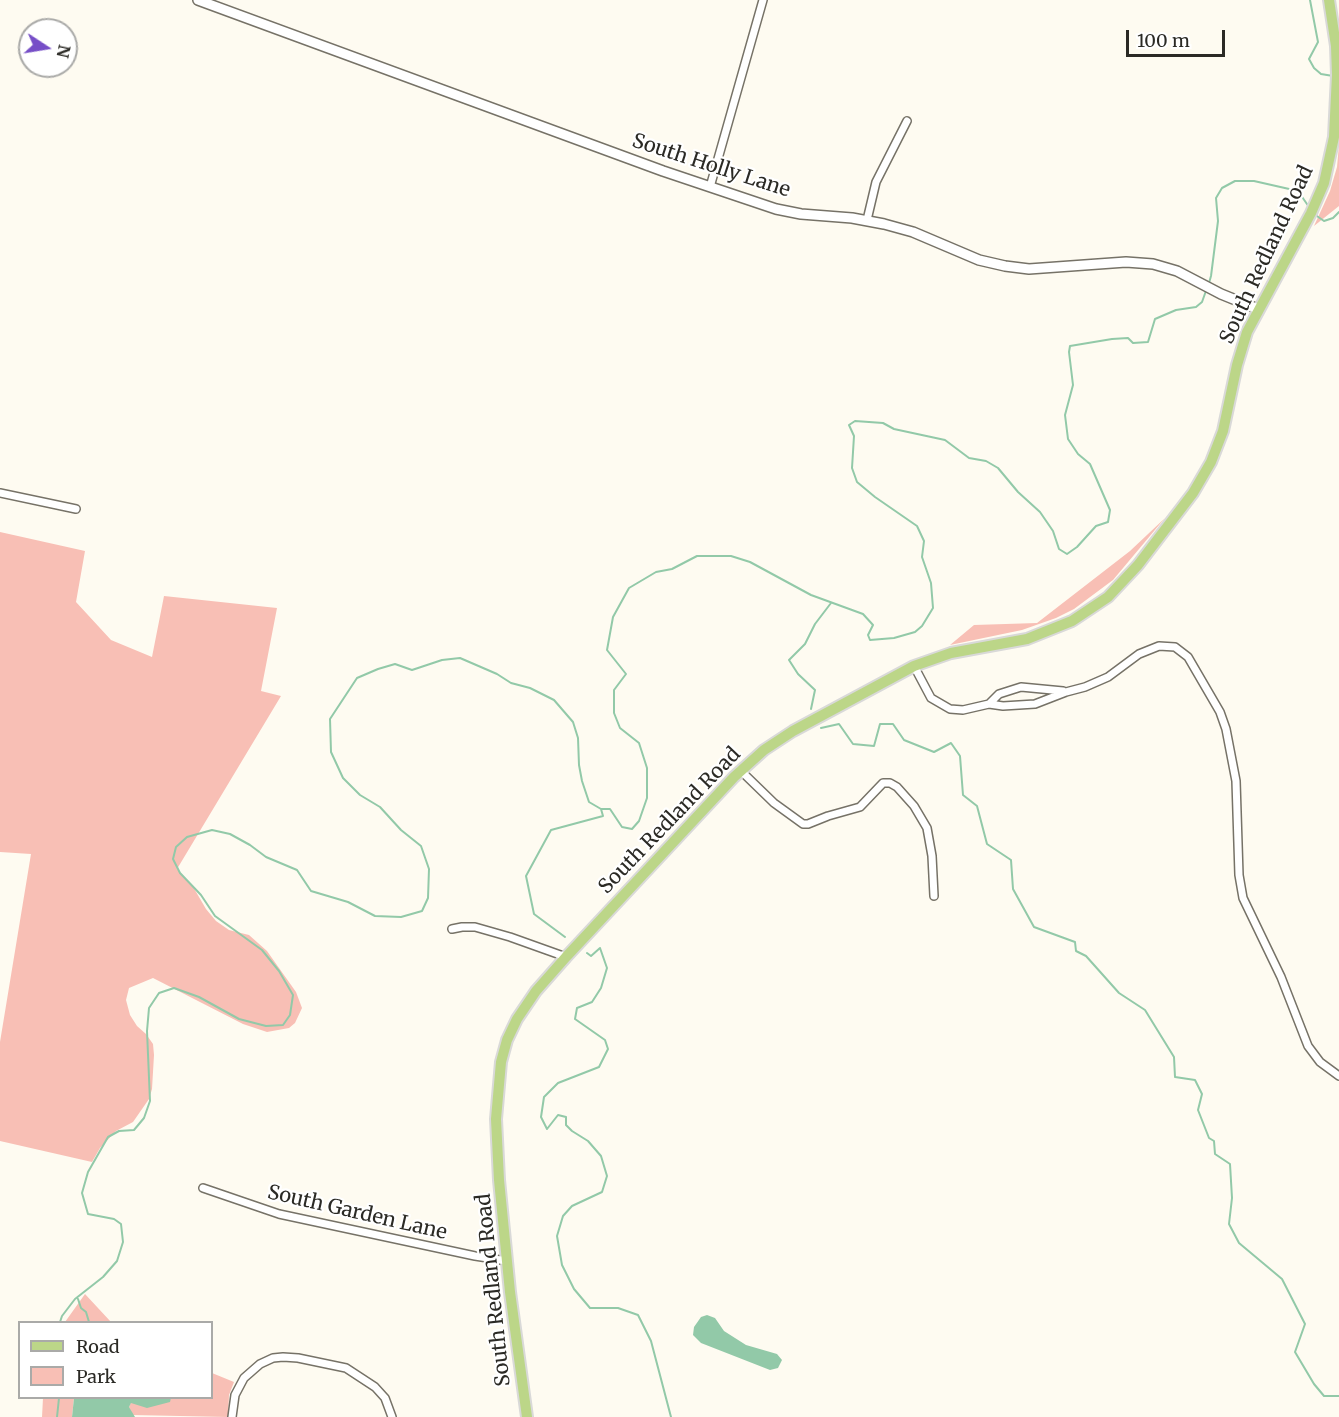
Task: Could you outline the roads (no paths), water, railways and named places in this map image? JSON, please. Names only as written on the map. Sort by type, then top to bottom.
[{"type":"main road","name":"South Redland Road","points":[[527,1417],[507,1261],[496,1119],[501,1062],[507,1040],[523,1009],[566,957],[740,770],[769,747],[914,666],[951,653],[1017,641],[1048,632],[1086,613],[1108,597],[1126,579],[1186,503],[1211,462],[1223,431],[1240,354],[1258,309],[1320,193],[1332,150],[1336,101],[1337,54],[1329,0]]},
{"type":"street","name":"South Holly Lane","points":[[198,0],[710,187],[788,212],[867,220],[913,232],[968,256],[997,265],[1037,268],[1138,262],[1158,265],[1177,271],[1258,309]]},
{"type":"street","points":[[710,187],[763,0]]},
{"type":"street","points":[[867,220],[876,182],[907,121]]},
{"type":"street","points":[[0,493],[76,509]]},
{"type":"street","points":[[914,666],[926,691],[950,709],[963,710],[989,704],[1003,706],[1035,704],[1108,677],[1139,654],[1159,646],[1175,647],[1192,662],[1220,712],[1226,729],[1236,781],[1239,875],[1243,898],[1281,977],[1305,1040],[1320,1062],[1339,1076]]},
{"type":"street","points":[[989,704],[999,694],[1021,687],[1066,692]]},
{"type":"street","points":[[740,770],[774,803],[803,824],[860,807],[883,783],[890,783],[897,787],[914,806],[927,828],[932,856],[933,896]]},
{"type":"street","points":[[452,929],[475,927],[566,957]]},
{"type":"street","name":"South Garden Lane","points":[[203,1188],[279,1214],[507,1261]]},
{"type":"street","points":[[232,1417],[235,1395],[244,1378],[260,1364],[273,1358],[283,1357],[329,1364],[354,1373],[385,1398],[392,1417]]},
{"type":"waterway","points":[[1310,0],[1318,42],[1309,59],[1321,74],[1333,76]]},
{"type":"waterway","points":[[1209,283],[1218,221],[1216,198],[1222,188],[1235,181],[1254,181],[1298,191],[1309,207]]},
{"type":"waterway","points":[[1314,214],[1324,221],[1333,218],[1339,212]]},
{"type":"waterway","points":[[60,1321],[75,1299],[103,1277],[117,1261],[123,1242],[121,1224],[114,1219],[88,1214],[82,1193],[88,1172],[108,1137],[119,1131],[134,1130],[144,1118],[150,1101],[147,1031],[149,1008],[159,993],[174,988],[199,997],[239,1019],[266,1026],[283,1025],[290,1015],[293,995],[279,971],[262,950],[215,916],[201,895],[180,873],[173,859],[176,847],[187,837],[212,830],[230,834],[266,857],[297,870],[311,891],[348,902],[375,916],[401,917],[422,911],[428,898],[429,869],[421,846],[401,830],[380,807],[360,795],[343,778],[331,752],[330,719],[357,678],[395,664],[412,670],[442,660],[460,658],[497,674],[511,683],[530,688],[554,700],[573,722],[578,738],[582,781],[589,802],[601,809],[610,809],[622,827],[632,829],[639,821],[647,798],[647,768],[639,743],[620,728],[614,713],[614,690],[626,674],[607,650],[613,617],[629,588],[656,572],[672,569],[697,556],[731,556],[750,562],[811,595],[863,614],[873,625],[868,635],[870,640],[894,638],[915,632],[922,626],[933,608],[931,583],[922,557],[924,541],[917,526],[857,482],[852,468],[854,436],[849,425],[855,421],[883,423],[894,429],[945,440],[969,458],[986,461],[998,468],[1018,492],[1040,512],[1053,531],[1059,549],[1067,554],[1077,547],[1096,526],[1108,522],[1110,510],[1090,464],[1078,454],[1068,439],[1065,415],[1073,385],[1070,346],[1128,338],[1133,343],[1148,342],[1155,319],[1176,310],[1196,307],[1202,302],[1207,288]]},
{"type":"waterway","points":[[811,709],[815,690],[798,674],[789,660],[805,644],[815,624],[831,603]]},
{"type":"waterway","points":[[821,728],[839,724],[853,744],[874,746],[880,724],[893,724],[904,740],[934,752],[951,743],[960,756],[963,795],[977,806],[987,844],[1011,860],[1013,889],[1034,927],[1075,942],[1076,951],[1086,956],[1119,993],[1145,1010],[1174,1057],[1175,1077],[1195,1080],[1202,1094],[1198,1110],[1209,1138],[1214,1141],[1215,1154],[1230,1164],[1232,1198],[1229,1224],[1239,1243],[1282,1279],[1305,1324],[1295,1352],[1324,1396],[1339,1396]]},
{"type":"waterway","points":[[565,937],[534,914],[526,876],[551,830],[603,816],[601,809]]},
{"type":"waterway","points":[[587,953],[591,956],[600,948],[607,968],[601,988],[592,1002],[577,1008],[575,1019],[605,1040],[608,1049],[599,1067],[558,1083],[544,1097],[541,1117],[547,1129],[558,1115],[566,1117],[566,1125],[588,1141],[601,1156],[607,1176],[602,1192],[572,1206],[563,1216],[557,1236],[562,1265],[574,1289],[590,1308],[618,1308],[638,1315],[651,1341],[671,1417]]},
{"type":"waterway","points":[[78,1299],[89,1321]]},
{"type":"waterway","points":[[57,1417],[59,1399]]}]
